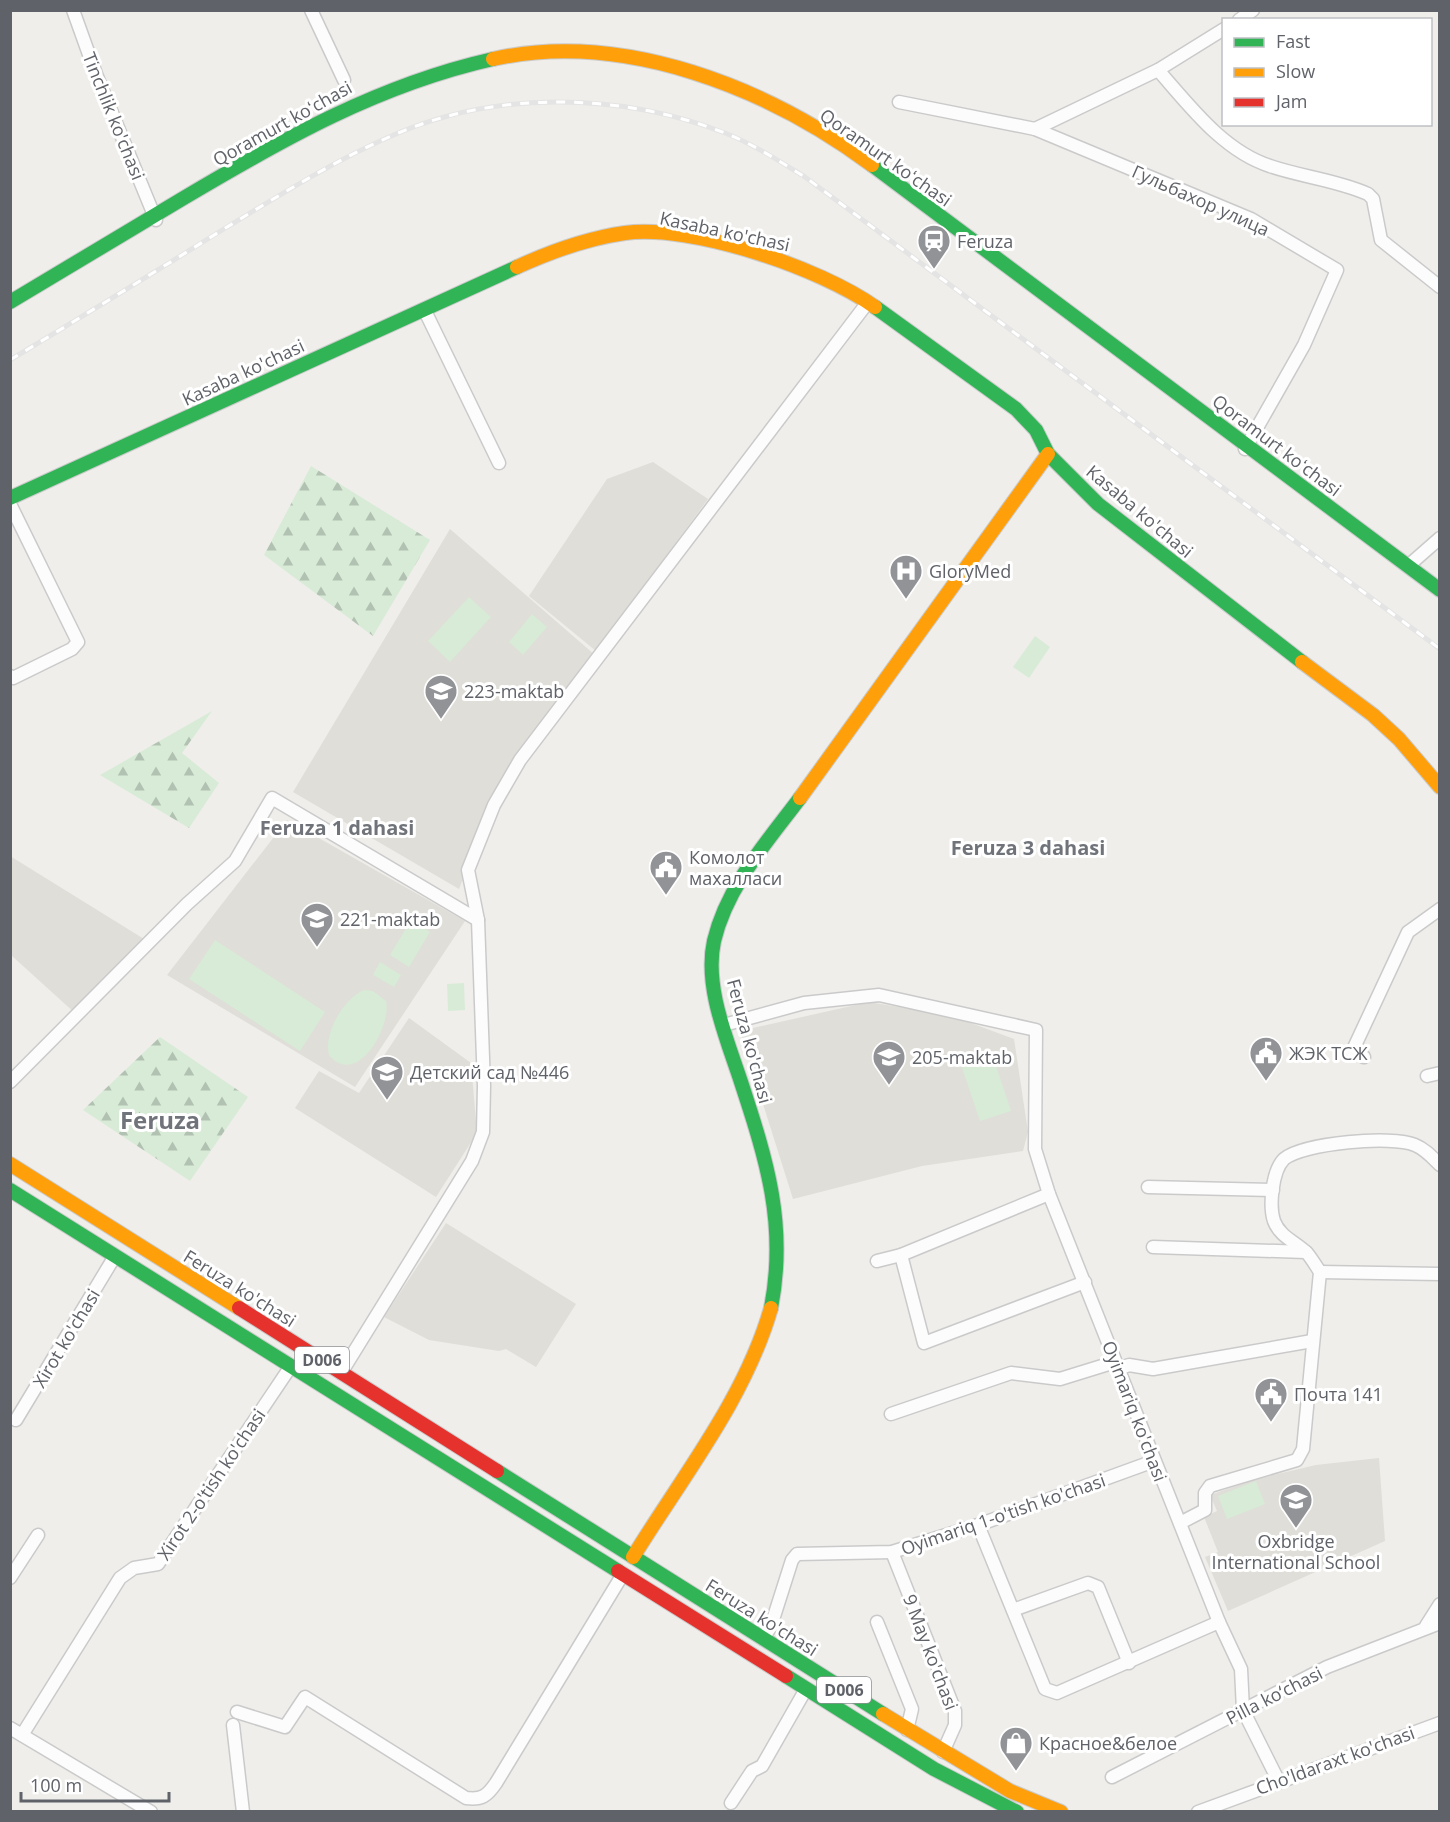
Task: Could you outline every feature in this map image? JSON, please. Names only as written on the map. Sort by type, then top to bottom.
[{"type":"main road","name":"Qoramurt koʻchasi","points":[[10,304],[297,137],[360,106],[406,88],[475,68],[534,59],[608,60],[645,65],[693,78],[758,102],[843,152],[1440,590]]},
{"type":"main road","name":"Kasaba ko'chasi","points":[[10,498],[533,260],[597,239],[637,232],[679,235],[774,257],[800,266],[868,302],[1016,410],[1036,430],[1048,453],[1098,504],[1387,726],[1440,787]]},
{"type":"main road","name":"Qoramurt koʻchasi","points":[[1246,447],[1440,596]]},
{"type":"main road","name":"Feruza ko'chasi","points":[[622,1574],[748,1372],[766,1329],[774,1294],[778,1238],[773,1192],[724,1025],[711,966],[715,937],[728,904],[843,735],[1048,453]]},
{"type":"main road","name":"Feruza ko'chasi","points":[[10,1164],[907,1730],[1010,1791],[1060,1812]]},
{"type":"main road","name":"Feruza ko'chasi","points":[[10,1190],[934,1769],[991,1807],[1017,1812]]},
{"type":"main road","points":[[221,1322],[231,1315],[233,1304]]},
{"type":"main road","points":[[830,1704],[828,1692],[839,1687]]},
{"type":"street","name":"Tinchlik ko'chasi","points":[[73,10],[96,74],[156,218]]},
{"type":"street","points":[[311,10],[344,80]]},
{"type":"street","points":[[1035,129],[1158,70],[1222,30]]},
{"type":"street","points":[[1158,70],[1224,139],[1249,157],[1268,166],[1368,194],[1373,199],[1382,240],[1440,287]]},
{"type":"street","name":"Гульбахор улица","points":[[899,102],[1035,129],[1251,219],[1337,270],[1304,345],[1246,447]]},
{"type":"street","points":[[341,1372],[472,1161],[483,1132],[478,920],[468,870],[494,805],[520,760],[868,302]]},
{"type":"street","points":[[424,309],[499,463]]},
{"type":"street","points":[[10,504],[78,642],[72,649],[13,678],[10,676]]},
{"type":"street","points":[[1408,566],[1440,538]]},
{"type":"street","points":[[10,1082],[187,904],[235,861],[272,798],[478,920]]},
{"type":"street","points":[[1364,1057],[1352,1052],[1408,932],[1440,909]]},
{"type":"street","name":"Oyimariq ko'chasi","points":[[724,1025],[804,1003],[879,995],[1036,1030],[1035,1149],[1049,1194],[1219,1622],[1241,1669],[1243,1710],[1279,1782]]},
{"type":"street","points":[[1180,1523],[1205,1510],[1205,1493],[1210,1486],[1297,1460],[1301,1455],[1320,1272],[1306,1252],[1278,1230],[1274,1219],[1273,1190],[1278,1168],[1285,1159],[1294,1154],[1344,1142],[1401,1140],[1424,1150],[1440,1165]]},
{"type":"street","points":[[1148,1187],[1273,1190]]},
{"type":"street","points":[[878,1261],[901,1255],[1049,1194]]},
{"type":"street","points":[[1153,1247],[1306,1252]]},
{"type":"street","points":[[901,1255],[924,1343],[1085,1282]]},
{"type":"street","name":"Xirot ko'chasi","points":[[16,1420],[114,1256]]},
{"type":"street","points":[[1320,1272],[1440,1275]]},
{"type":"street","points":[[891,1414],[1011,1373],[1060,1379],[1117,1366],[1129,1365],[1153,1369],[1312,1341]]},
{"type":"street","name":"Xirot 2-o'tish ko'chasi","points":[[22,1735],[120,1578],[134,1568],[158,1564],[291,1366]]},
{"type":"street","name":"Oyimariq 1-o'tish ko'chasi","points":[[763,1639],[771,1626],[792,1560],[796,1554],[892,1552],[978,1525],[1154,1461]]},
{"type":"street","points":[[978,1525],[1045,1689],[1050,1693],[1056,1693],[1129,1663],[1219,1622]]},
{"type":"street","points":[[10,1578],[38,1534]]},
{"type":"street","name":"9 May ko'chasi","points":[[892,1552],[955,1710],[955,1725],[943,1752]]},
{"type":"street","points":[[237,1712],[285,1727],[305,1697],[466,1798],[479,1800],[488,1795],[496,1783],[622,1574]]},
{"type":"street","points":[[1013,1610],[1088,1583],[1093,1584],[1098,1587],[1129,1663]]},
{"type":"street","points":[[1426,1626],[1440,1604]]},
{"type":"street","points":[[877,1622],[912,1709],[907,1730]]},
{"type":"street","name":"Pilla ko‘chasi","points":[[1112,1777],[1327,1667],[1426,1626],[1440,1623]]},
{"type":"street","points":[[731,1803],[752,1771],[762,1766],[806,1689]]},
{"type":"street","name":"Cho'ldaraxt ko'chasi","points":[[1198,1812],[1440,1723]]},
{"type":"street","points":[[233,1725],[243,1812]]},
{"type":"street","points":[[10,1728],[151,1812]]},
{"type":"shaded area","points":[[653,462],[708,499],[596,651],[529,596],[607,479]]},
{"type":"shaded area","name":"223-maktab","points":[[450,529],[595,655],[499,785],[459,889],[293,792]]},
{"type":"shaded area","name":"221-maktab","points":[[287,820],[465,921],[355,1087],[167,975]]},
{"type":"shaded area","points":[[10,856],[144,939],[76,1014],[11,955]]},
{"type":"shaded area","name":"205-maktab","points":[[869,1002],[952,1016],[1014,1039],[1028,1132],[1023,1151],[922,1166],[793,1199],[740,1031]]},
{"type":"shaded area","name":"Детский сад №446","points":[[409,1018],[471,1063],[477,1133],[436,1197],[295,1108],[319,1071],[359,1093]]},
{"type":"shaded area","points":[[446,1223],[576,1304],[536,1367],[506,1349],[499,1351],[429,1340],[384,1317]]},
{"type":"shaded area","name":"Oxbridge International School","points":[[1379,1458],[1385,1541],[1228,1611],[1205,1557],[1218,1552],[1204,1517],[1217,1511],[1210,1495],[1256,1479],[1316,1465]]},
{"type":"green space","points":[[311,466],[430,540],[373,636],[264,555]]},
{"type":"green space","points":[[469,597],[491,617],[450,662],[428,641]]},
{"type":"green space","points":[[532,614],[547,627],[523,655],[509,642]]},
{"type":"green space","points":[[1035,636],[1050,647],[1029,678],[1013,667]]},
{"type":"green space","points":[[212,711],[182,753],[219,783],[189,828],[100,775]]},
{"type":"green space","points":[[411,920],[430,932],[409,967],[390,955]]},
{"type":"green space","points":[[215,940],[325,1012],[300,1051],[189,979]]},
{"type":"green space","points":[[380,962],[401,975],[394,987],[373,975]]},
{"type":"green space","points":[[464,983],[465,1010],[448,1011],[447,984]]},
{"type":"green space","points":[[364,990],[373,991],[386,1001],[384,1025],[370,1050],[361,1059],[351,1064],[340,1063],[329,1055],[329,1037],[332,1027],[349,1001]]},
{"type":"green space","points":[[160,1037],[248,1097],[190,1181],[83,1110]]},
{"type":"green space","points":[[991,1051],[1011,1111],[980,1121],[960,1062]]},
{"type":"green space","points":[[1256,1481],[1265,1504],[1227,1519],[1218,1496]]},
{"type":"railway","points":[[10,360],[287,191],[347,157],[389,137],[429,122],[470,111],[513,104],[556,102],[600,104],[642,110],[684,119],[735,137],[805,177],[1440,649]]},
{"type":"traffic: fast","points":[[10,302],[294,135],[410,83],[493,59]]},
{"type":"traffic: fast","points":[[872,165],[1440,590]]},
{"type":"traffic: fast","points":[[10,498],[517,267]]},
{"type":"traffic: fast","points":[[875,307],[1016,409],[1036,430],[1048,454],[1098,504],[1302,662]]},
{"type":"traffic: fast","points":[[771,1308],[777,1249],[772,1194],[759,1139],[718,1013],[714,994],[712,959],[720,921],[738,883],[800,798]]},
{"type":"traffic: fast","points":[[10,1190],[618,1571]]},
{"type":"traffic: fast","points":[[497,1471],[883,1714]]},
{"type":"traffic: fast","points":[[786,1676],[934,1769],[1017,1812]]},
{"type":"traffic: slow","points":[[493,59],[543,52],[593,52],[643,59],[693,72],[741,90],[787,112],[831,137],[872,165]]},
{"type":"traffic: slow","points":[[517,267],[570,246],[611,235],[653,232],[685,235],[755,252],[789,264],[851,292],[875,307]]},
{"type":"traffic: slow","points":[[800,798],[1048,454]]},
{"type":"traffic: slow","points":[[1302,662],[1373,715],[1399,739],[1440,787]]},
{"type":"traffic: slow","points":[[10,1164],[239,1308]]},
{"type":"traffic: slow","points":[[633,1557],[729,1406],[760,1342],[771,1308]]},
{"type":"traffic: slow","points":[[883,1714],[1010,1791],[1061,1812]]},
{"type":"traffic: jam","points":[[239,1308],[497,1471]]},
{"type":"traffic: jam","points":[[618,1571],[786,1676]]},
{"type":"place","name":"Feruza","points":[[934,270]]},
{"type":"place","name":"GloryMed","points":[[906,600]]},
{"type":"place","name":"223-maktab","points":[[441,720]]},
{"type":"place","name":"Комолот махалласи","points":[[666,896]]},
{"type":"place","name":"221-maktab","points":[[317,948]]},
{"type":"place","name":"ЖЭК ТСЖ","points":[[1266,1082]]},
{"type":"place","name":"205-maktab","points":[[889,1086]]},
{"type":"place","name":"Детский сад №446","points":[[387,1101]]},
{"type":"place","name":"Почта 141","points":[[1271,1423]]},
{"type":"place","name":"Oxbridge International School","points":[[1296,1529]]},
{"type":"place","name":"Красное&белое","points":[[1016,1772]]},
{"type":"district","name":"Feruza 1 dahasi","points":[[337,827]]},
{"type":"district","name":"Feruza 3 dahasi","points":[[1028,847]]},
{"type":"district","name":"Feruza","points":[[160,1119]]}]
